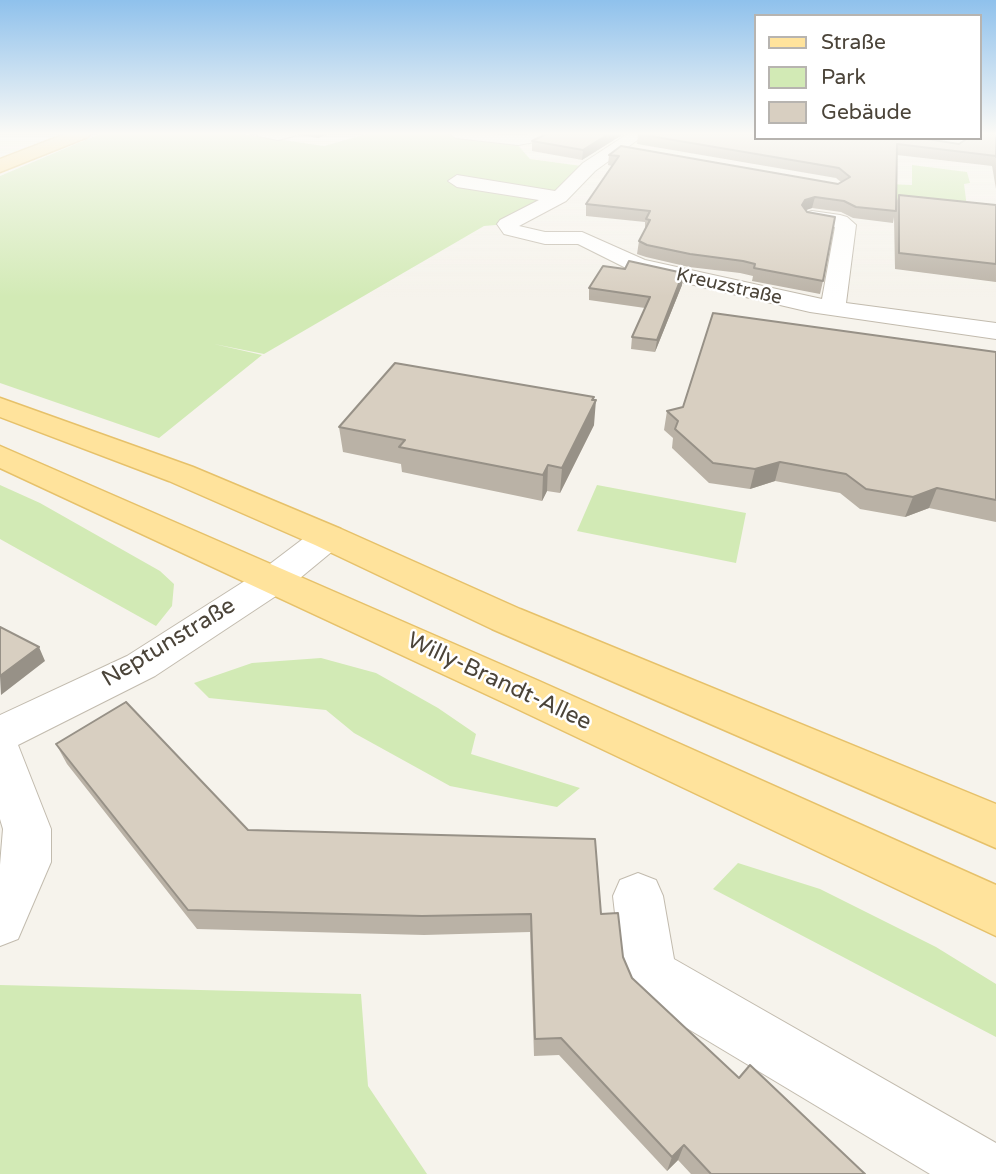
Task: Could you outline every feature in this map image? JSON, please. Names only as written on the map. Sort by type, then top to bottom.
[{"type":"main road","points":[[0,407],[181,474],[519,624],[996,825]]},
{"type":"main road","name":"Willy-Brandt-Allee","points":[[0,456],[275,579],[996,911]]},
{"type":"street","points":[[500,188],[559,197]]},
{"type":"street","name":"Kreuzstraße","points":[[568,188],[559,197],[507,224],[511,230],[534,237],[567,230],[649,268],[708,283],[833,308],[996,331]]},
{"type":"street","points":[[812,217],[840,221],[846,225],[833,308]]},
{"type":"street","name":"Neptunstraße","points":[[0,734],[141,666],[275,579],[328,537]]},
{"type":"street","points":[[0,752],[27,829],[26,862],[0,922]]},
{"type":"street","points":[[638,895],[649,975],[989,1174]]},
{"type":"green space","points":[[0,188],[568,188],[559,197],[507,224],[484,226],[264,354],[214,344],[262,355],[159,438],[0,383]]},
{"type":"green space","points":[[863,188],[964,188],[967,207],[862,196]]},
{"type":"green space","points":[[0,485],[40,503],[160,571],[174,584],[172,606],[156,626],[0,539]]},
{"type":"green space","points":[[597,485],[746,513],[736,563],[577,531]]},
{"type":"green space","points":[[321,658],[376,673],[438,708],[476,734],[471,754],[580,788],[557,807],[450,786],[354,733],[326,710],[209,698],[194,683],[252,663]]},
{"type":"green space","points":[[738,863],[820,889],[936,947],[996,984],[996,1037],[713,889]]},
{"type":"green space","points":[[0,985],[361,994],[368,1086],[427,1174],[0,1174]]},
{"type":"building","points":[[597,188],[896,188],[896,211],[856,207],[844,201],[815,197],[805,200],[802,205],[807,212],[835,217],[823,281],[754,268],[755,264],[743,261],[647,245],[639,241],[650,220],[646,219],[650,211],[586,204]]},
{"type":"building","points":[[899,195],[996,205],[996,264],[899,253]]},
{"type":"building","points":[[629,261],[683,273],[657,340],[632,337],[650,297],[589,288],[603,266],[625,269]]},
{"type":"building","points":[[713,313],[996,352],[996,500],[937,488],[913,497],[866,489],[846,474],[780,462],[755,469],[713,463],[675,429],[678,421],[667,411],[683,407]]},
{"type":"building","points":[[395,363],[594,397],[592,400],[596,400],[562,468],[548,465],[543,475],[399,447],[405,440],[339,427]]},
{"type":"building","points":[[0,627],[39,647],[0,676]]},
{"type":"building","points":[[126,702],[248,830],[595,839],[601,914],[618,913],[623,957],[632,978],[739,1078],[750,1065],[865,1174],[711,1174],[684,1145],[672,1157],[561,1038],[535,1039],[531,914],[422,916],[188,910],[56,744]]}]
